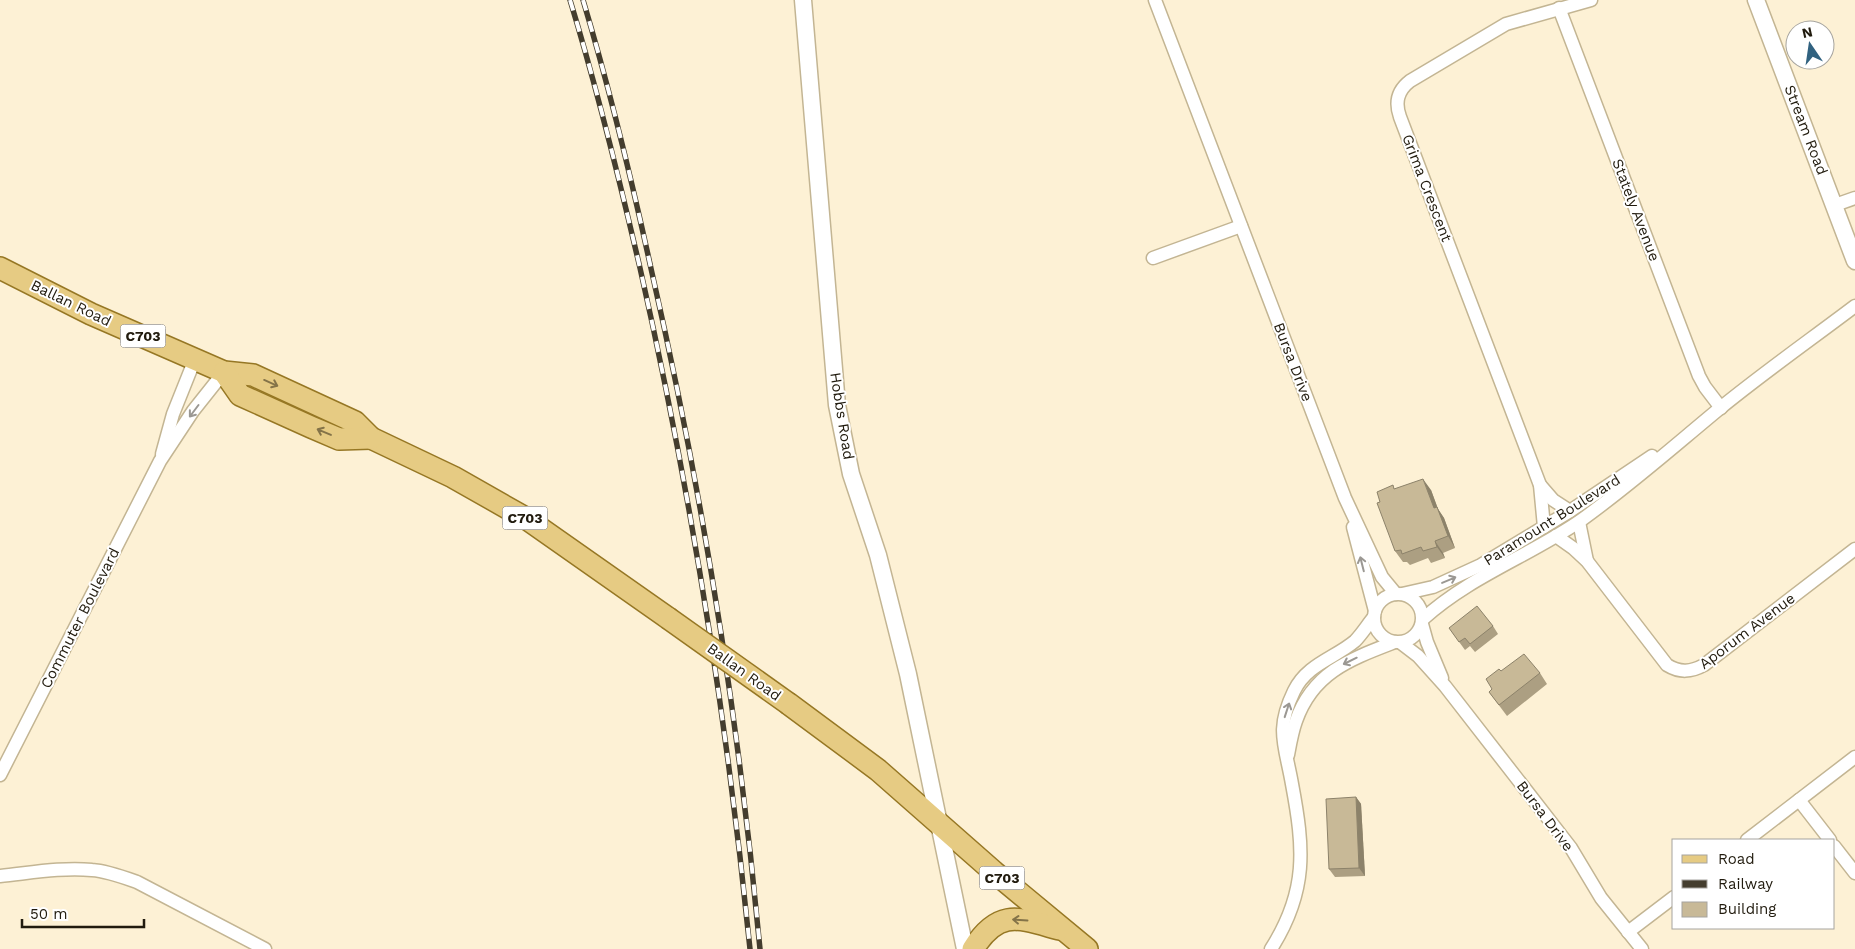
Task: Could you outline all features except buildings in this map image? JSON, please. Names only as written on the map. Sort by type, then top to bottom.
[{"type":"main road","name":"Ballan Road","points":[[0,268],[91,314],[224,372],[240,395],[339,439],[371,438],[453,477],[527,519],[789,704],[878,770],[994,872],[1087,949]]},
{"type":"main road","points":[[973,949],[988,928],[1008,920],[1021,918],[1067,932]]},
{"type":"street","name":"Hobbs Road","points":[[803,0],[838,405],[851,474],[878,555],[894,616],[966,949]]},
{"type":"street","name":"Bursa Drive","points":[[1155,0],[1345,498],[1382,577],[1399,594]]},
{"type":"street","name":"Grima Crescent","points":[[1544,527],[1540,485],[1400,118],[1397,104],[1401,90],[1410,81],[1514,20],[1591,0]]},
{"type":"street","name":"Stream Road","points":[[1756,0],[1855,261]]},
{"type":"street","name":"Stately Avenue","points":[[1559,8],[1699,376],[1721,408]]},
{"type":"street","points":[[1835,206],[1855,198]]},
{"type":"street","points":[[1153,258],[1241,226]]},
{"type":"street","name":"Paramount Boulevard","points":[[1422,621],[1442,602],[1462,588],[1579,522],[1721,408],[1855,306]]},
{"type":"street","name":"Commuter Boulevard","points":[[160,461],[173,414],[194,359]]},
{"type":"street","name":"Commuter Boulevard","points":[[0,775],[160,461],[193,412],[224,372]]},
{"type":"street","name":"Paramount Boulevard","points":[[1399,594],[1432,587],[1481,565],[1570,511],[1694,430]]},
{"type":"street","name":"Grima Crescent","points":[[1540,485],[1553,500],[1570,511]]},
{"type":"street","name":"Bursa Drive","points":[[1345,498],[1375,614]]},
{"type":"street","name":"Aporum Avenue","points":[[1579,522],[1587,560]]},
{"type":"street","name":"Aporum Avenue","points":[[1556,536],[1587,560],[1661,658],[1672,668],[1688,671],[1693,671],[1704,665],[1855,549]]},
{"type":"street","points":[[1271,949],[1296,897],[1301,865],[1300,829],[1288,757],[1282,738],[1282,726],[1286,709],[1295,689],[1309,672],[1325,659],[1356,640],[1375,614],[1381,601],[1399,594],[1415,600],[1422,612],[1422,621],[1420,629],[1412,638],[1362,654],[1327,675],[1313,689],[1303,704],[1295,722],[1288,757]]},
{"type":"street","points":[[1375,614],[1377,631],[1388,640],[1398,642]]},
{"type":"street","name":"Bursa Drive","points":[[1422,621],[1427,642],[1445,686]]},
{"type":"street","name":"Bursa Drive","points":[[1398,642],[1418,656],[1445,686],[1571,848],[1601,898],[1642,949]]},
{"type":"street","points":[[1748,839],[1855,757]]},
{"type":"street","points":[[1799,800],[1829,839]]},
{"type":"street","points":[[1835,847],[1855,873]]},
{"type":"street","points":[[0,876],[77,869],[114,874],[137,882],[265,949]]},
{"type":"street","points":[[1628,932],[1672,899]]},
{"type":"railway","points":[[570,0],[624,201],[675,437],[706,607],[719,692],[750,949]]},
{"type":"railway","points":[[583,0],[602,68],[644,239],[670,357],[703,525],[730,694],[760,949]]}]
